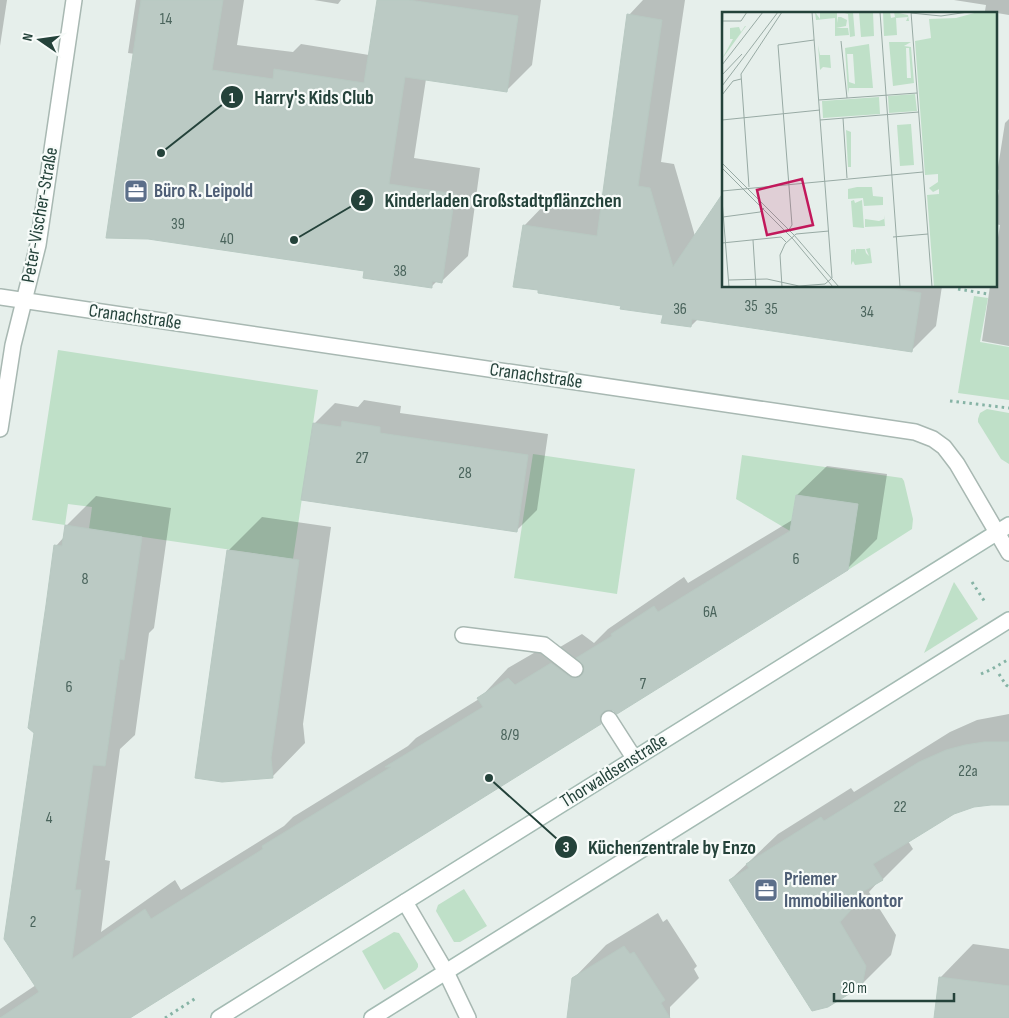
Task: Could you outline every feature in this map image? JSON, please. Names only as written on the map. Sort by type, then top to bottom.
[{"type":"street","name":"Peter-Vischer-Straße","points":[[0,428],[12,345],[38,245],[74,0]]},
{"type":"street","name":"Cranachstraße","points":[[0,297],[915,432],[933,439],[944,447],[1003,528],[1009,553]]},
{"type":"street","name":"Thorwaldsenstraße","points":[[219,1018],[1003,528]]},
{"type":"street","points":[[372,1018],[1009,620]]},
{"type":"street","points":[[463,635],[544,645],[575,669]]},
{"type":"street","points":[[609,719],[634,758]]},
{"type":"street","points":[[405,902],[446,972],[468,1018]]},
{"type":"path","points":[[958,289],[988,294]]},
{"type":"path","points":[[950,401],[1009,408]]},
{"type":"path","points":[[971,580],[986,605]]},
{"type":"path","points":[[999,674],[1009,687]]},
{"type":"green space","points":[[974,296],[988,298],[980,342],[1009,347],[1009,400],[958,393]]},
{"type":"green space","points":[[58,350],[318,390],[293,559],[89,529],[92,507],[68,504],[65,525],[32,520]]},
{"type":"green space","points":[[987,409],[1009,413],[1009,464],[1001,459],[978,422],[980,413]]},
{"type":"green space","points":[[533,454],[635,469],[617,594],[514,578]]},
{"type":"green space","points":[[742,455],[902,478],[913,519],[912,529],[848,570],[858,504],[796,495],[790,531],[736,499]]},
{"type":"green space","points":[[954,582],[978,619],[924,653]]},
{"type":"green space","points":[[464,889],[487,926],[460,942],[454,942],[436,911],[438,905]]},
{"type":"green space","points":[[394,932],[399,933],[418,967],[384,990],[362,951]]},
{"type":"building","points":[[141,0],[223,0],[212,70],[273,79],[274,69],[364,83],[377,0],[409,0],[518,16],[507,92],[405,77],[389,184],[455,194],[442,283],[432,281],[432,288],[363,278],[364,271],[148,239],[106,238]]},
{"type":"building","points":[[627,14],[662,20],[638,186],[650,188],[673,267],[722,194],[722,288],[888,288],[921,293],[912,352],[692,319],[691,327],[661,323],[663,315],[620,309],[621,306],[538,293],[538,290],[513,287],[523,225],[597,236]]},
{"type":"building","points":[[342,421],[380,427],[380,433],[528,455],[517,532],[301,500],[313,423],[341,427]]},
{"type":"building","points":[[796,495],[858,504],[848,570],[617,714],[613,710],[604,711],[600,715],[601,724],[130,1018],[0,1018],[39,992],[4,939],[34,733],[28,728],[54,545],[62,546],[65,525],[142,537],[124,660],[120,659],[105,766],[93,765],[75,890],[81,890],[72,959],[145,909],[151,919],[263,849],[262,846],[391,767],[385,767],[483,707],[477,698],[508,678],[515,685],[551,663],[570,677],[579,677],[584,671],[584,666],[576,658],[612,636],[611,634],[654,606],[658,612],[790,531]]},
{"type":"building","points":[[227,550],[299,560],[271,758],[273,778],[222,782],[195,778]]},
{"type":"building","points":[[984,742],[1009,742],[1009,805],[974,807],[954,814],[873,864],[883,880],[854,897],[851,910],[840,922],[866,966],[862,986],[828,1007],[812,1011],[729,880],[749,868],[746,864],[821,817],[824,821],[919,762],[946,750]]},
{"type":"building","points":[[624,946],[630,954],[634,952],[665,1000],[661,1003],[670,1018],[567,1018],[572,978]]},
{"type":"building","points":[[939,977],[1009,986],[1009,1018],[934,1018]]},
{"type":"place","name":"Harry's Kids Club","points":[[161,153]]},
{"type":"place","name":"Büro R. Leipold","points":[[136,191]]},
{"type":"place","name":"Kinderladen Großstadtpflänzchen","points":[[294,240]]},
{"type":"place","name":"Küchenzentrale by Enzo","points":[[489,778]]},
{"type":"place","name":"Priemer Immobilienkontor","points":[[766,890]]}]
